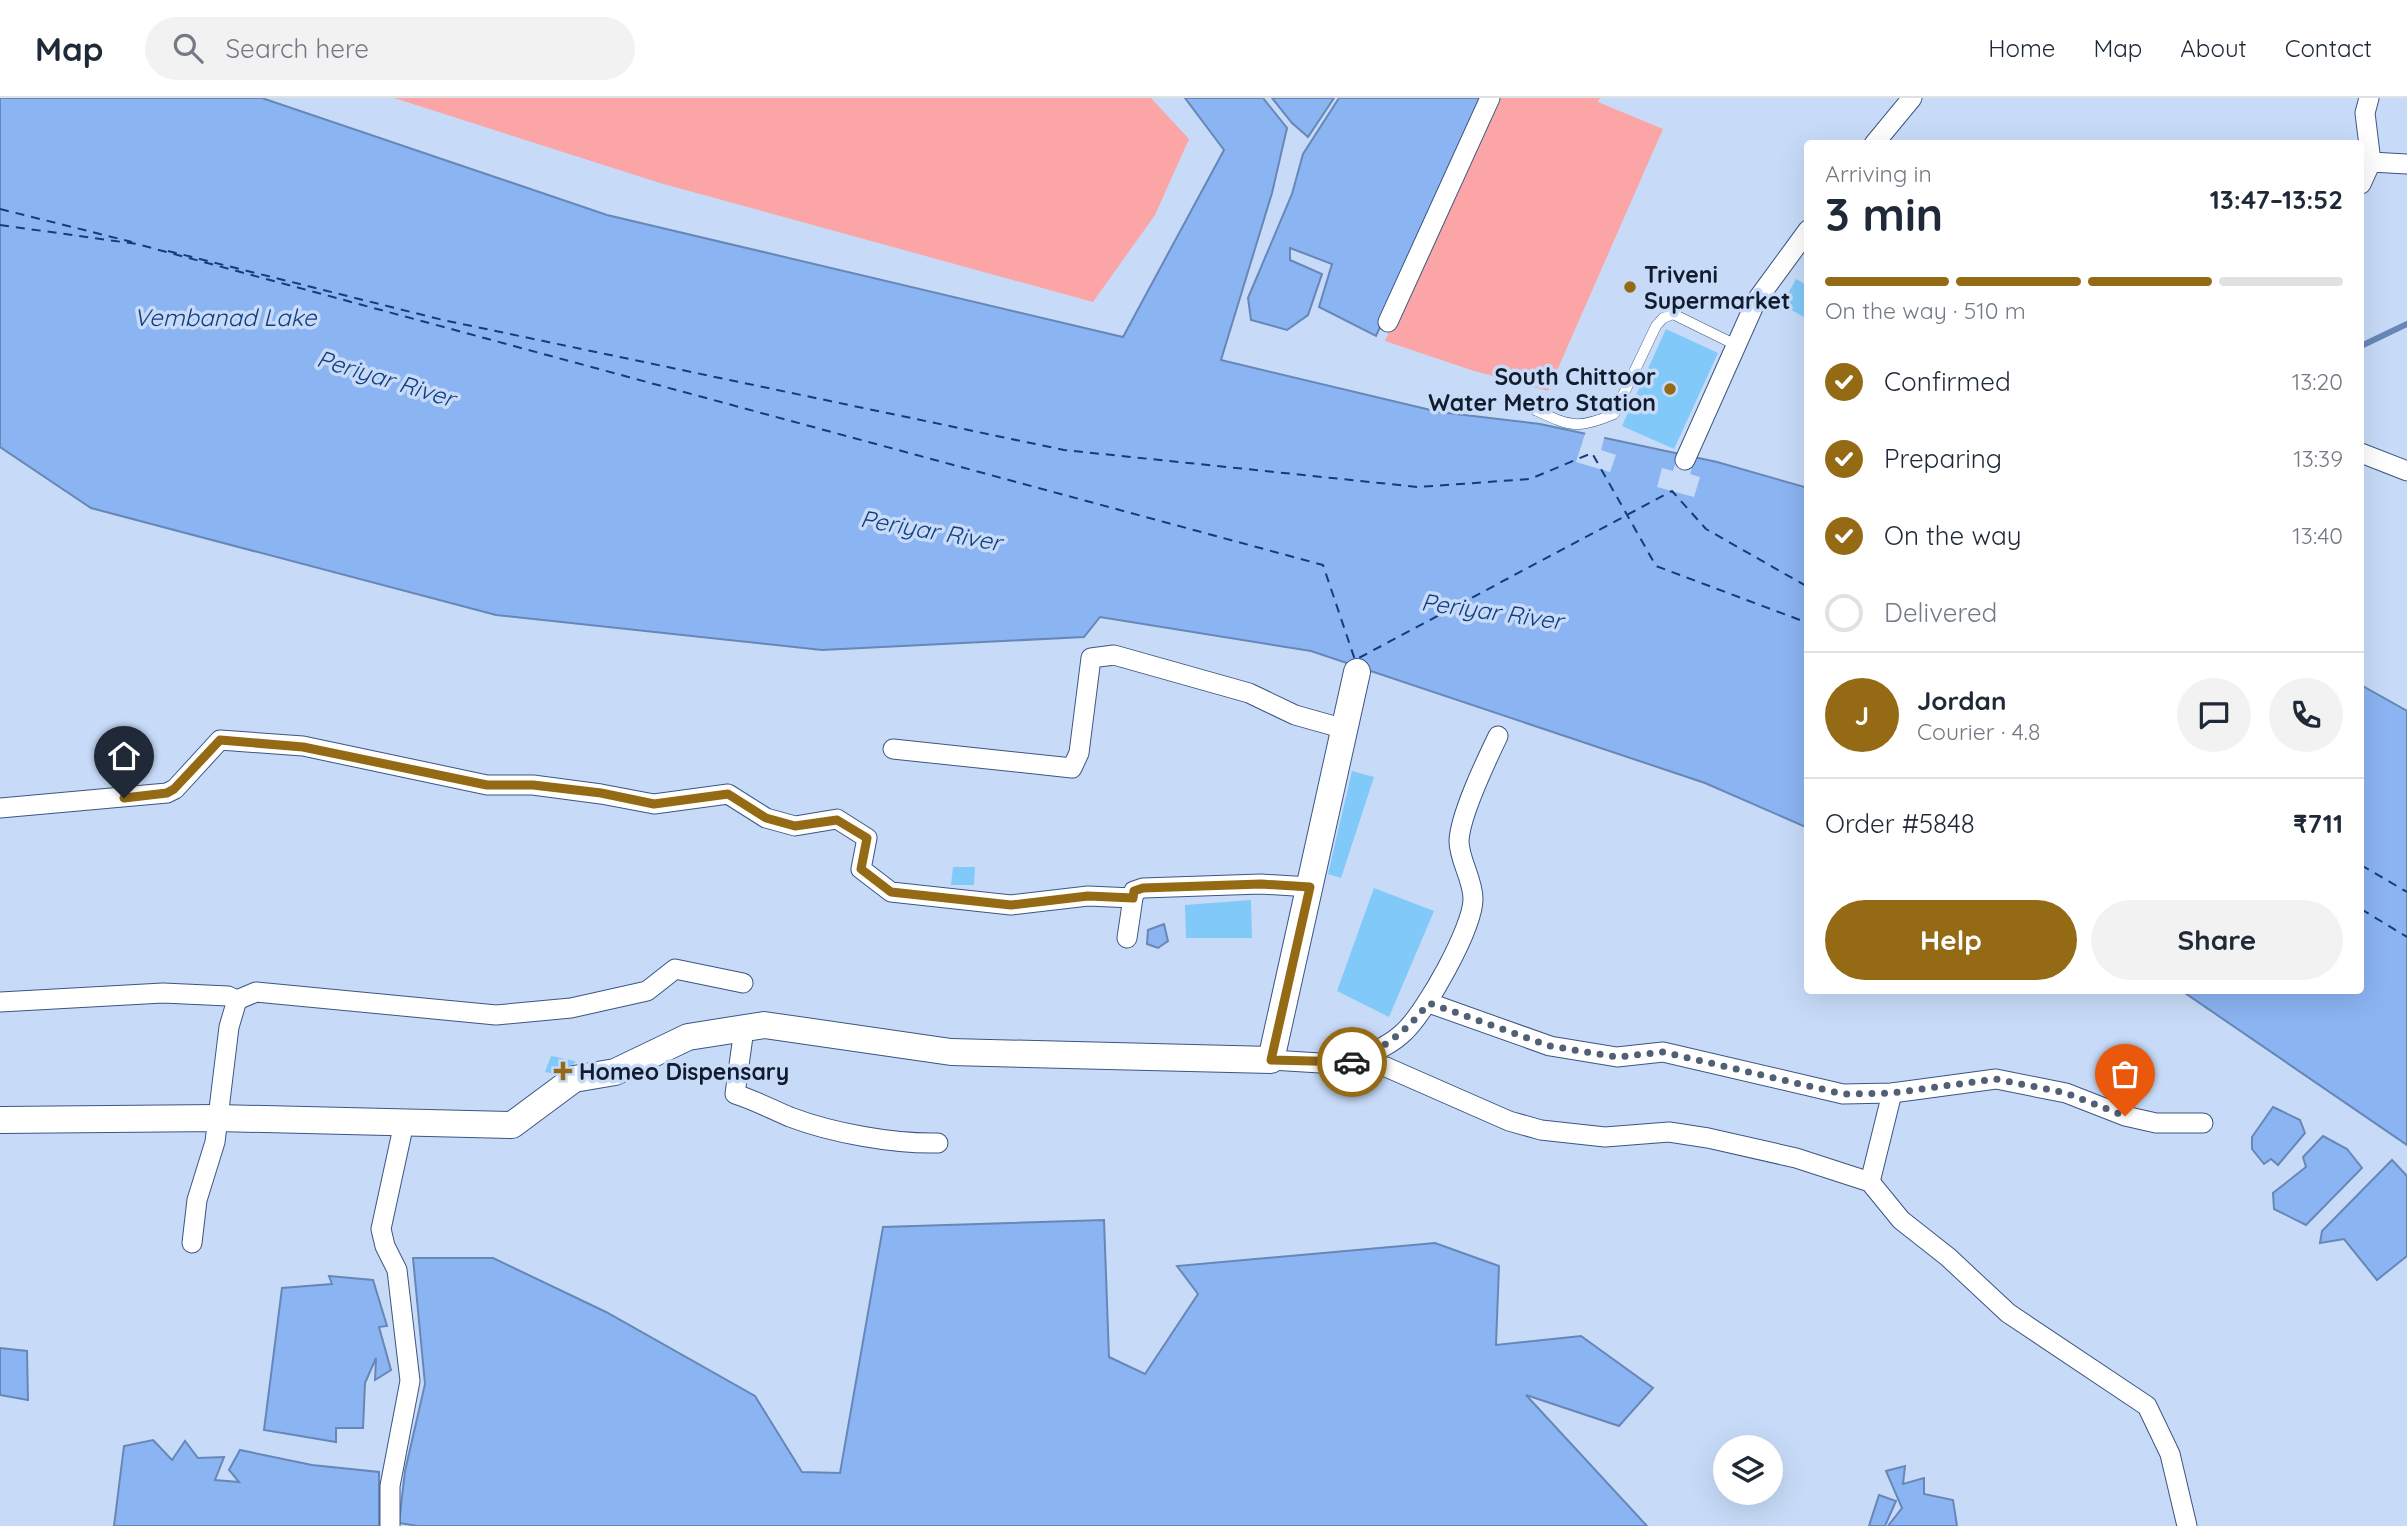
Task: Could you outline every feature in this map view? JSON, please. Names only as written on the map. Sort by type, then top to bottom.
[{"type":"street","points":[[1388,322],[1490,98]]},
{"type":"street","points":[[1877,140],[1912,98]]},
{"type":"street","points":[[2364,177],[2371,162],[2365,113],[2369,98]]},
{"type":"street","points":[[2371,162],[2407,163]]},
{"type":"street","points":[[1685,460],[1756,301],[1804,235]]},
{"type":"street","points":[[2364,454],[2407,471]]},
{"type":"street","points":[[893,749],[1072,768],[1079,753],[1091,658],[1114,654],[1249,693],[1296,715],[1345,729]]},
{"type":"street","points":[[1271,1060],[1357,672]]},
{"type":"street","points":[[1349,1064],[1383,1048],[1405,1032],[1429,1003],[1463,933],[1473,900],[1459,842],[1483,768],[1498,736]]},
{"type":"street","points":[[0,807],[167,793],[174,789],[220,740],[235,739],[303,747],[487,785],[560,789],[654,804],[728,794],[766,818],[795,826],[837,820],[867,838],[861,869],[891,892],[1011,905],[1088,896],[1133,898]]},
{"type":"street","points":[[1127,938],[1134,891],[1143,888],[1261,884],[1310,887]]},
{"type":"street","points":[[0,1002],[163,993],[228,996],[237,1000],[256,992],[496,1015],[571,1007],[647,991],[675,969],[743,983]]},
{"type":"street","points":[[192,1243],[197,1200],[215,1142],[229,1027],[237,1000]]},
{"type":"street","points":[[1429,1003],[1550,1046],[1617,1057],[1663,1052],[1843,1094],[1892,1093],[1996,1079],[2066,1093],[2125,1116],[2155,1123],[2203,1123]]},
{"type":"street","points":[[0,1120],[218,1118],[512,1125],[574,1079],[615,1072],[688,1037],[764,1025],[951,1052],[1271,1060],[1386,1067],[1509,1121],[1541,1130],[1605,1137],[1669,1132],[1695,1136],[1796,1158],[1870,1182],[1901,1220],[1948,1257],[2008,1313],[2147,1406],[2159,1425],[2170,1454],[2187,1526]]},
{"type":"street","points":[[744,1028],[735,1094],[792,1118],[841,1130],[912,1144],[938,1143]]},
{"type":"street","points":[[1870,1182],[1892,1093]]},
{"type":"street","points":[[390,1526],[390,1486],[410,1381],[397,1270],[385,1246],[382,1229],[404,1123]]},
{"type":"lane","points":[[1535,410],[1570,426],[1596,422],[1614,414],[1656,326],[1663,318],[1673,314],[1737,345]]},
{"type":"shaded area","points":[[394,98],[1151,98],[1189,139],[1155,215],[1093,302],[660,183]]},
{"type":"shaded area","points":[[1499,98],[1600,98],[1598,102],[1663,129],[1548,391],[1471,370],[1385,341]]},
{"type":"water","name":"Vembanad Lake","points":[[0,98],[262,98],[607,215],[1123,337],[1224,150],[1185,98],[1263,98],[1287,128],[1272,193],[1221,360],[1439,412],[1540,424],[1717,462],[1804,487],[1804,826],[1705,783],[1311,651],[1100,617],[1084,637],[822,650],[496,615],[91,508],[0,447]]},
{"type":"water","points":[[1272,98],[1334,98],[1308,137],[1292,123]]},
{"type":"water","points":[[1339,98],[1484,98],[1376,336],[1319,307],[1332,264],[1290,248],[1290,260],[1322,274],[1308,315],[1287,330],[1251,320],[1248,298],[1292,194],[1303,154]]},
{"type":"water","points":[[2364,687],[2407,711],[2407,1145],[2186,994],[2364,994]]},
{"type":"water","points":[[1164,924],[1168,941],[1158,948],[1147,944],[1148,930]]},
{"type":"water","points":[[2273,1107],[2300,1120],[2305,1133],[2278,1165],[2271,1159],[2264,1164],[2252,1149],[2252,1137]]},
{"type":"water","points":[[2323,1136],[2347,1149],[2362,1168],[2306,1225],[2274,1209],[2273,1193],[2306,1167],[2303,1157]]},
{"type":"water","points":[[2392,1160],[2407,1176],[2407,1256],[2377,1280],[2344,1239],[2320,1243],[2322,1231]]},
{"type":"water","points":[[1104,1220],[1109,1357],[1145,1374],[1198,1294],[1177,1266],[1435,1243],[1499,1266],[1496,1345],[1581,1336],[1653,1388],[1619,1426],[1526,1395],[1647,1526],[418,1526],[399,1523],[405,1471],[425,1384],[413,1258],[493,1258],[606,1312],[755,1396],[802,1472],[840,1473],[883,1227]]},
{"type":"water","points":[[329,1276],[373,1280],[387,1326],[379,1327],[391,1370],[375,1380],[376,1358],[365,1383],[363,1428],[336,1428],[336,1442],[264,1430],[282,1288],[332,1284]]},
{"type":"water","points":[[0,1348],[27,1351],[28,1400],[0,1395]]},
{"type":"water","points":[[153,1440],[172,1460],[185,1441],[198,1458],[224,1457],[215,1480],[239,1482],[229,1470],[240,1450],[312,1465],[379,1472],[379,1526],[114,1526],[124,1446]]},
{"type":"water","points":[[1905,1466],[1903,1484],[1924,1478],[1924,1494],[1953,1500],[1957,1526],[1888,1526],[1902,1508],[1886,1471]]},
{"type":"water","points":[[1879,1495],[1896,1501],[1885,1526],[1869,1526]]},
{"type":"pier","points":[[1586,431],[1605,435],[1601,450],[1616,455],[1610,472],[1576,462]]},
{"type":"pier","points":[[1679,451],[1696,455],[1690,474],[1700,477],[1694,497],[1657,487],[1662,468],[1673,471]]},
{"type":"building","points":[[1796,279],[1804,284],[1804,317],[1782,305]]},
{"type":"building","name":"South Chittoor Water Metro Station","points":[[1666,329],[1718,353],[1674,449],[1622,426]]},
{"type":"building","points":[[1352,771],[1374,777],[1341,878],[1328,874]]},
{"type":"building","points":[[953,867],[975,867],[974,885],[951,885]]},
{"type":"building","points":[[1374,888],[1434,911],[1389,1017],[1337,991]]},
{"type":"building","points":[[1251,900],[1252,938],[1186,938],[1185,905]]},
{"type":"building","points":[[551,1056],[575,1063],[555,1074],[545,1072]]},
{"type":"waterway","points":[[2364,345],[2407,324]]},
{"type":"ferry route","points":[[0,209],[132,242]]},
{"type":"ferry route","points":[[0,225],[137,244],[1323,565],[1355,660],[1672,491],[1706,529],[1804,585]]},
{"type":"ferry route","points":[[168,251],[443,320],[1064,450],[1418,487],[1530,479],[1592,453],[1656,566],[1804,622]]},
{"type":"ferry route","points":[[2364,867],[2407,892]]},
{"type":"ferry route","points":[[2364,911],[2407,937]]},
{"type":"way so far","points":[[1352,1062],[1383,1048],[1405,1032],[1429,1003],[1550,1046],[1617,1057],[1663,1052],[1843,1094],[1892,1093],[1996,1079],[2066,1093],[2125,1116]]},
{"type":"place","name":"Triveni Supermarket","points":[[1630,287]]},
{"type":"place","name":"South Chittoor Water Metro Station","points":[[1670,389]]},
{"type":"place","name":"Homeo Dispensary","points":[[563,1071]]},
{"type":"route","points":[[124,798],[167,793],[174,789],[220,740],[235,739],[303,747],[487,785],[533,785],[601,793],[654,804],[728,794],[766,818],[802,827],[837,820],[867,838],[861,869],[891,892],[1011,905],[1088,896],[1133,898],[1134,891],[1143,888],[1261,884],[1310,887],[1271,1060],[1352,1062]]},
{"type":"water label","name":"Periyar River","points":[[386,378]]},
{"type":"water label","name":"Periyar River","points":[[931,530]]},
{"type":"water label","name":"Periyar River","points":[[1492,611]]}]
